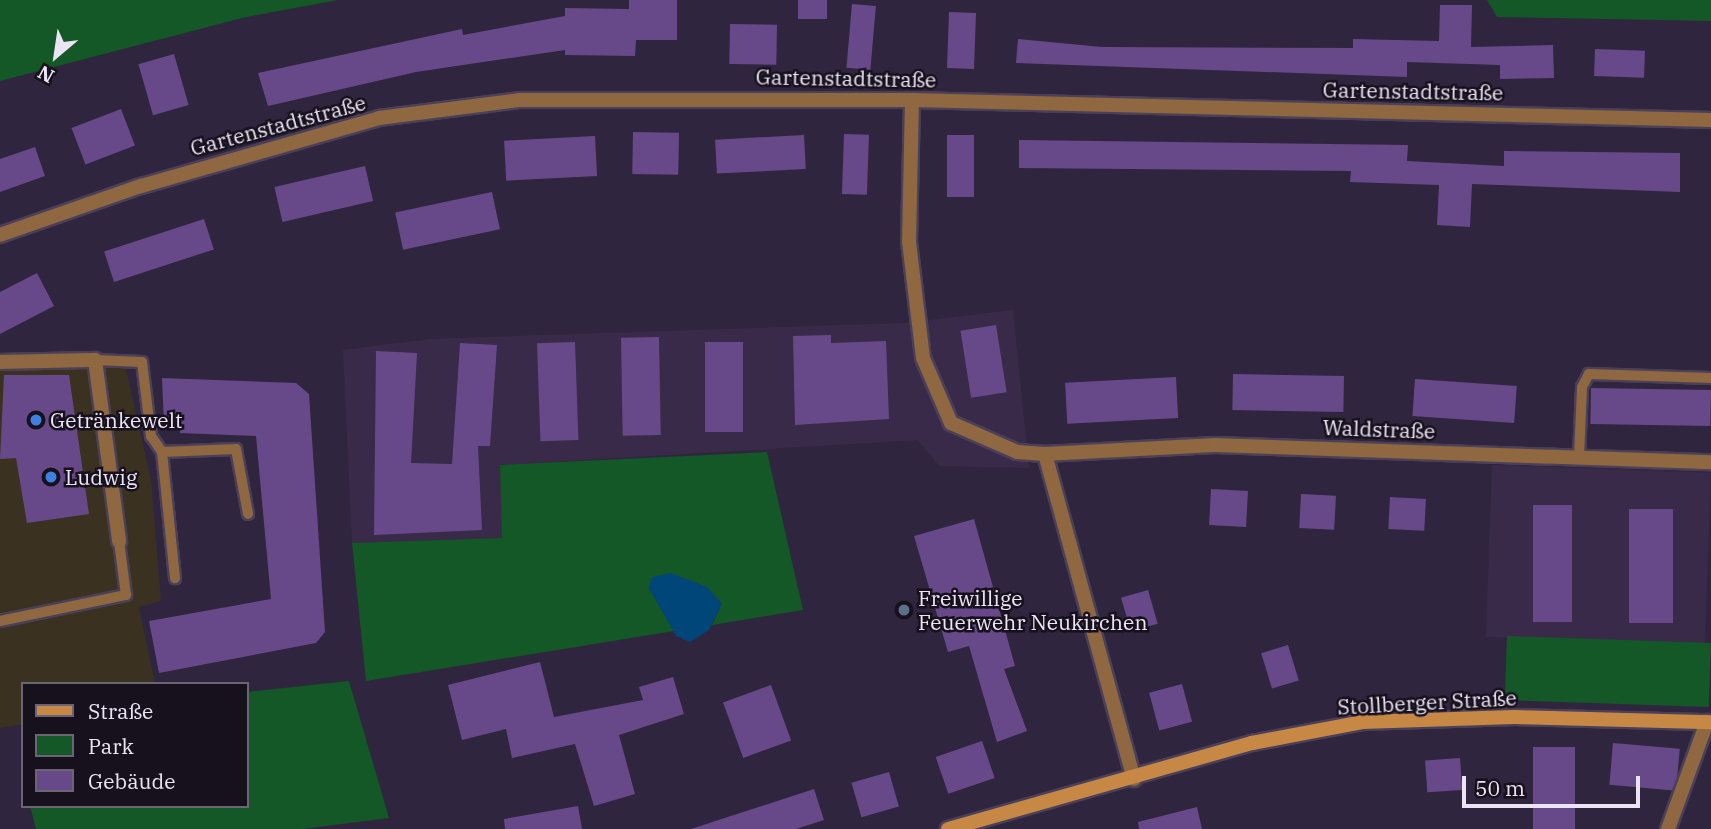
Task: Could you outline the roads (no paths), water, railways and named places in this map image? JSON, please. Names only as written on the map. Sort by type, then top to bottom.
[{"type":"main road","name":"Stollberger Straße","points":[[948,829],[1134,779],[1252,743],[1362,722],[1709,722]]},
{"type":"street","name":"Gartenstadtstraße","points":[[0,235],[141,186],[379,118],[582,98],[912,100],[1711,120]]},
{"type":"street","name":"Waldstraße","points":[[912,100],[909,242],[923,358],[951,423],[1017,452],[1045,454],[1215,445],[1711,462]]},
{"type":"street","points":[[0,362],[95,360],[119,541]]},
{"type":"street","points":[[1045,454],[1134,779]]},
{"type":"street","points":[[1668,829],[1709,722]]},
{"type":"lane","points":[[95,360],[142,362],[150,436],[162,452],[175,578]]},
{"type":"lane","points":[[1579,457],[1582,387],[1589,374],[1711,378]]},
{"type":"lane","points":[[162,452],[236,449],[248,514]]},
{"type":"lane","points":[[0,621],[127,595],[119,541]]},
{"type":"water","points":[[671,573],[707,587],[722,604],[709,630],[690,642],[676,636],[649,588],[652,577]]},
{"type":"place","name":"Getränkewelt","points":[[36,420]]},
{"type":"place","name":"Ludwig","points":[[51,477]]},
{"type":"place","name":"Freiwillige Feuerwehr Neukirchen","points":[[904,610]]}]
